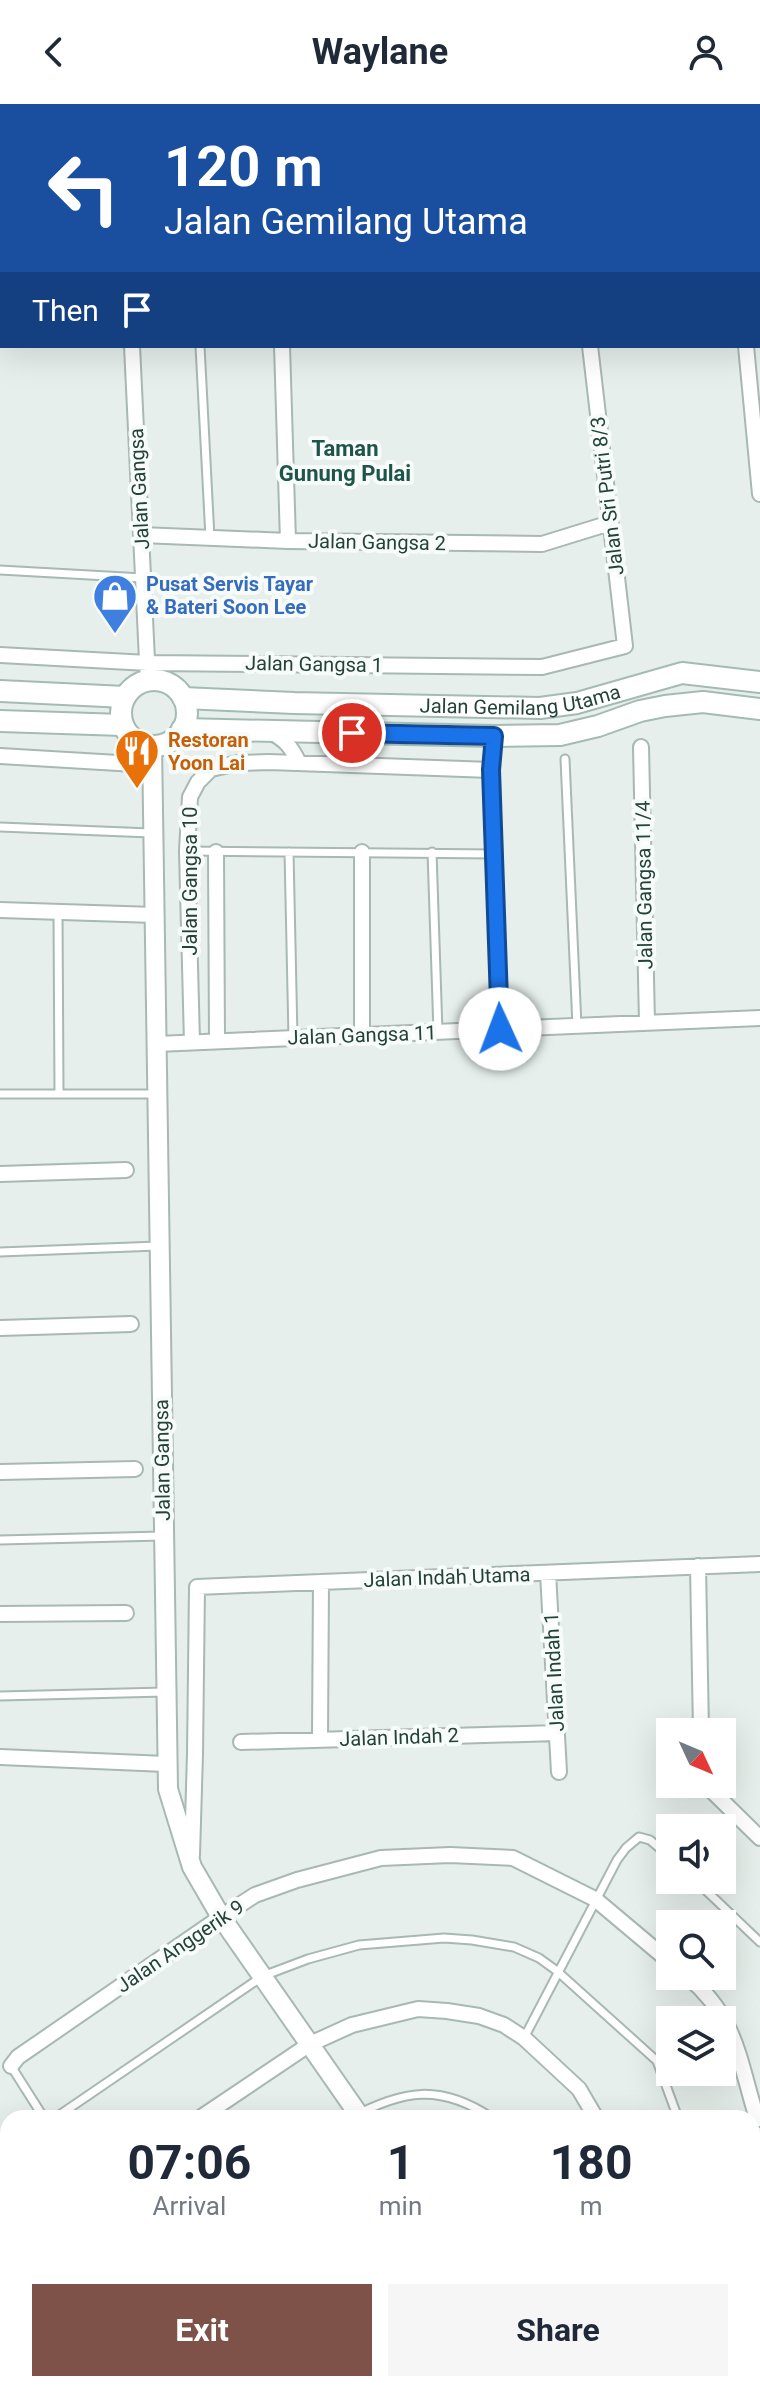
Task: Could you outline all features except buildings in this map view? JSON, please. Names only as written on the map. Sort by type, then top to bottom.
[{"type":"main road","points":[[148,672],[177,689],[183,698],[186,719],[182,729],[152,755],[128,734],[123,725],[125,697],[148,672]]},
{"type":"main road","name":"Jalan Gemilang Utama","points":[[183,698],[540,708],[577,703],[682,673],[760,682]]},
{"type":"main road","points":[[0,691],[125,697]]},
{"type":"main road","name":"Jalan Gemilang Utama","points":[[182,729],[560,735],[665,706],[703,702],[760,709]]},
{"type":"main road","points":[[0,721],[123,725]]},
{"type":"street","name":"Jalan Gangsa","points":[[132,348],[148,672]]},
{"type":"street","points":[[282,348],[288,541]]},
{"type":"street","name":"Jalan Sri Putri 8/3","points":[[590,348],[625,646]]},
{"type":"street","points":[[746,348],[755,382],[760,494]]},
{"type":"street","name":"Jalan Gangsa 2","points":[[141,535],[288,541],[542,544],[610,523]]},
{"type":"street","name":"Jalan Gangsa 1","points":[[0,655],[148,672],[542,667],[625,646]]},
{"type":"street","points":[[266,731],[287,742],[299,763]]},
{"type":"street","points":[[494,736],[491,770],[500,1029]]},
{"type":"street","name":"Jalan Gangsa 11/4","points":[[641,747],[647,1023]]},
{"type":"street","name":"Jalan Gangsa","points":[[152,755],[168,1789],[189,1861],[221,1917],[353,2110]]},
{"type":"street","points":[[0,756],[152,755]]},
{"type":"street","name":"Jalan Gangsa 10","points":[[192,1042],[187,851],[190,797],[198,782],[211,769],[238,763],[299,763],[491,770]]},
{"type":"street","points":[[216,852],[217,1041]]},
{"type":"street","points":[[362,852],[362,1035]]},
{"type":"street","points":[[0,910],[155,915]]},
{"type":"street","name":"Jalan Gangsa 11","points":[[157,1044],[760,1018]]},
{"type":"street","points":[[0,1174],[126,1170]]},
{"type":"street","points":[[0,1328],[131,1324]]},
{"type":"street","points":[[0,1472],[135,1469]]},
{"type":"street","name":"Jalan Indah Utama","points":[[189,1861],[195,1754],[197,1587],[760,1564]]},
{"type":"street","points":[[698,1566],[701,1718]]},
{"type":"street","name":"Jalan Indah 1","points":[[548,1573],[559,1772]]},
{"type":"street","points":[[320,1739],[321,1582]]},
{"type":"street","points":[[0,1614],[126,1613]]},
{"type":"street","name":"Jalan Indah 2","points":[[241,1742],[557,1733]]},
{"type":"street","points":[[0,1757],[166,1764]]},
{"type":"street","points":[[719,1798],[760,1838]]},
{"type":"street","name":"Jalan Anggerik 9","points":[[11,2066],[18,2057],[255,1895],[297,1880],[381,1858],[450,1855],[513,1858],[595,1899],[656,1950]]},
{"type":"street","points":[[701,1990],[716,2005],[731,2031],[754,2110]]},
{"type":"street","points":[[212,2110],[310,2044],[352,2025],[418,2009],[479,2016],[504,2025],[524,2038],[579,2089],[591,2110]]},
{"type":"lane","points":[[200,348],[210,538]]},
{"type":"lane","points":[[0,570],[143,578]]},
{"type":"lane","points":[[565,759],[577,1026]]},
{"type":"lane","points":[[0,827],[154,833]]},
{"type":"lane","points":[[187,851],[495,854]]},
{"type":"lane","points":[[289,852],[293,1038]]},
{"type":"lane","points":[[432,852],[438,1032]]},
{"type":"lane","points":[[58,912],[59,1094]]},
{"type":"lane","points":[[0,1094],[157,1094]]},
{"type":"lane","points":[[0,1252],[159,1246]]},
{"type":"lane","points":[[0,1540],[163,1536]]},
{"type":"lane","points":[[0,1696],[165,1692]]},
{"type":"lane","points":[[524,2038],[617,1860],[639,1837],[656,1845]]},
{"type":"lane","points":[[710,1894],[760,1942]]},
{"type":"lane","points":[[67,2110],[263,1976],[359,1945],[444,1938],[514,1947],[539,1958],[557,1971],[657,2061],[675,2110]]},
{"type":"lane","points":[[11,2066],[39,2110]]},
{"type":"lane","points":[[369,2110],[393,2098],[424,2092],[449,2096],[480,2110]]},
{"type":"place","name":"Pusat Servis Tayar & Bateri Soon Lee","points":[[115,635]]},
{"type":"place","name":"Restoran Yoon Lai","points":[[137,790]]},
{"type":"district","name":"Taman Gunung Pulai","points":[[345,460]]},
{"type":"route","points":[[352,733],[494,736],[491,770],[500,1029]]}]
